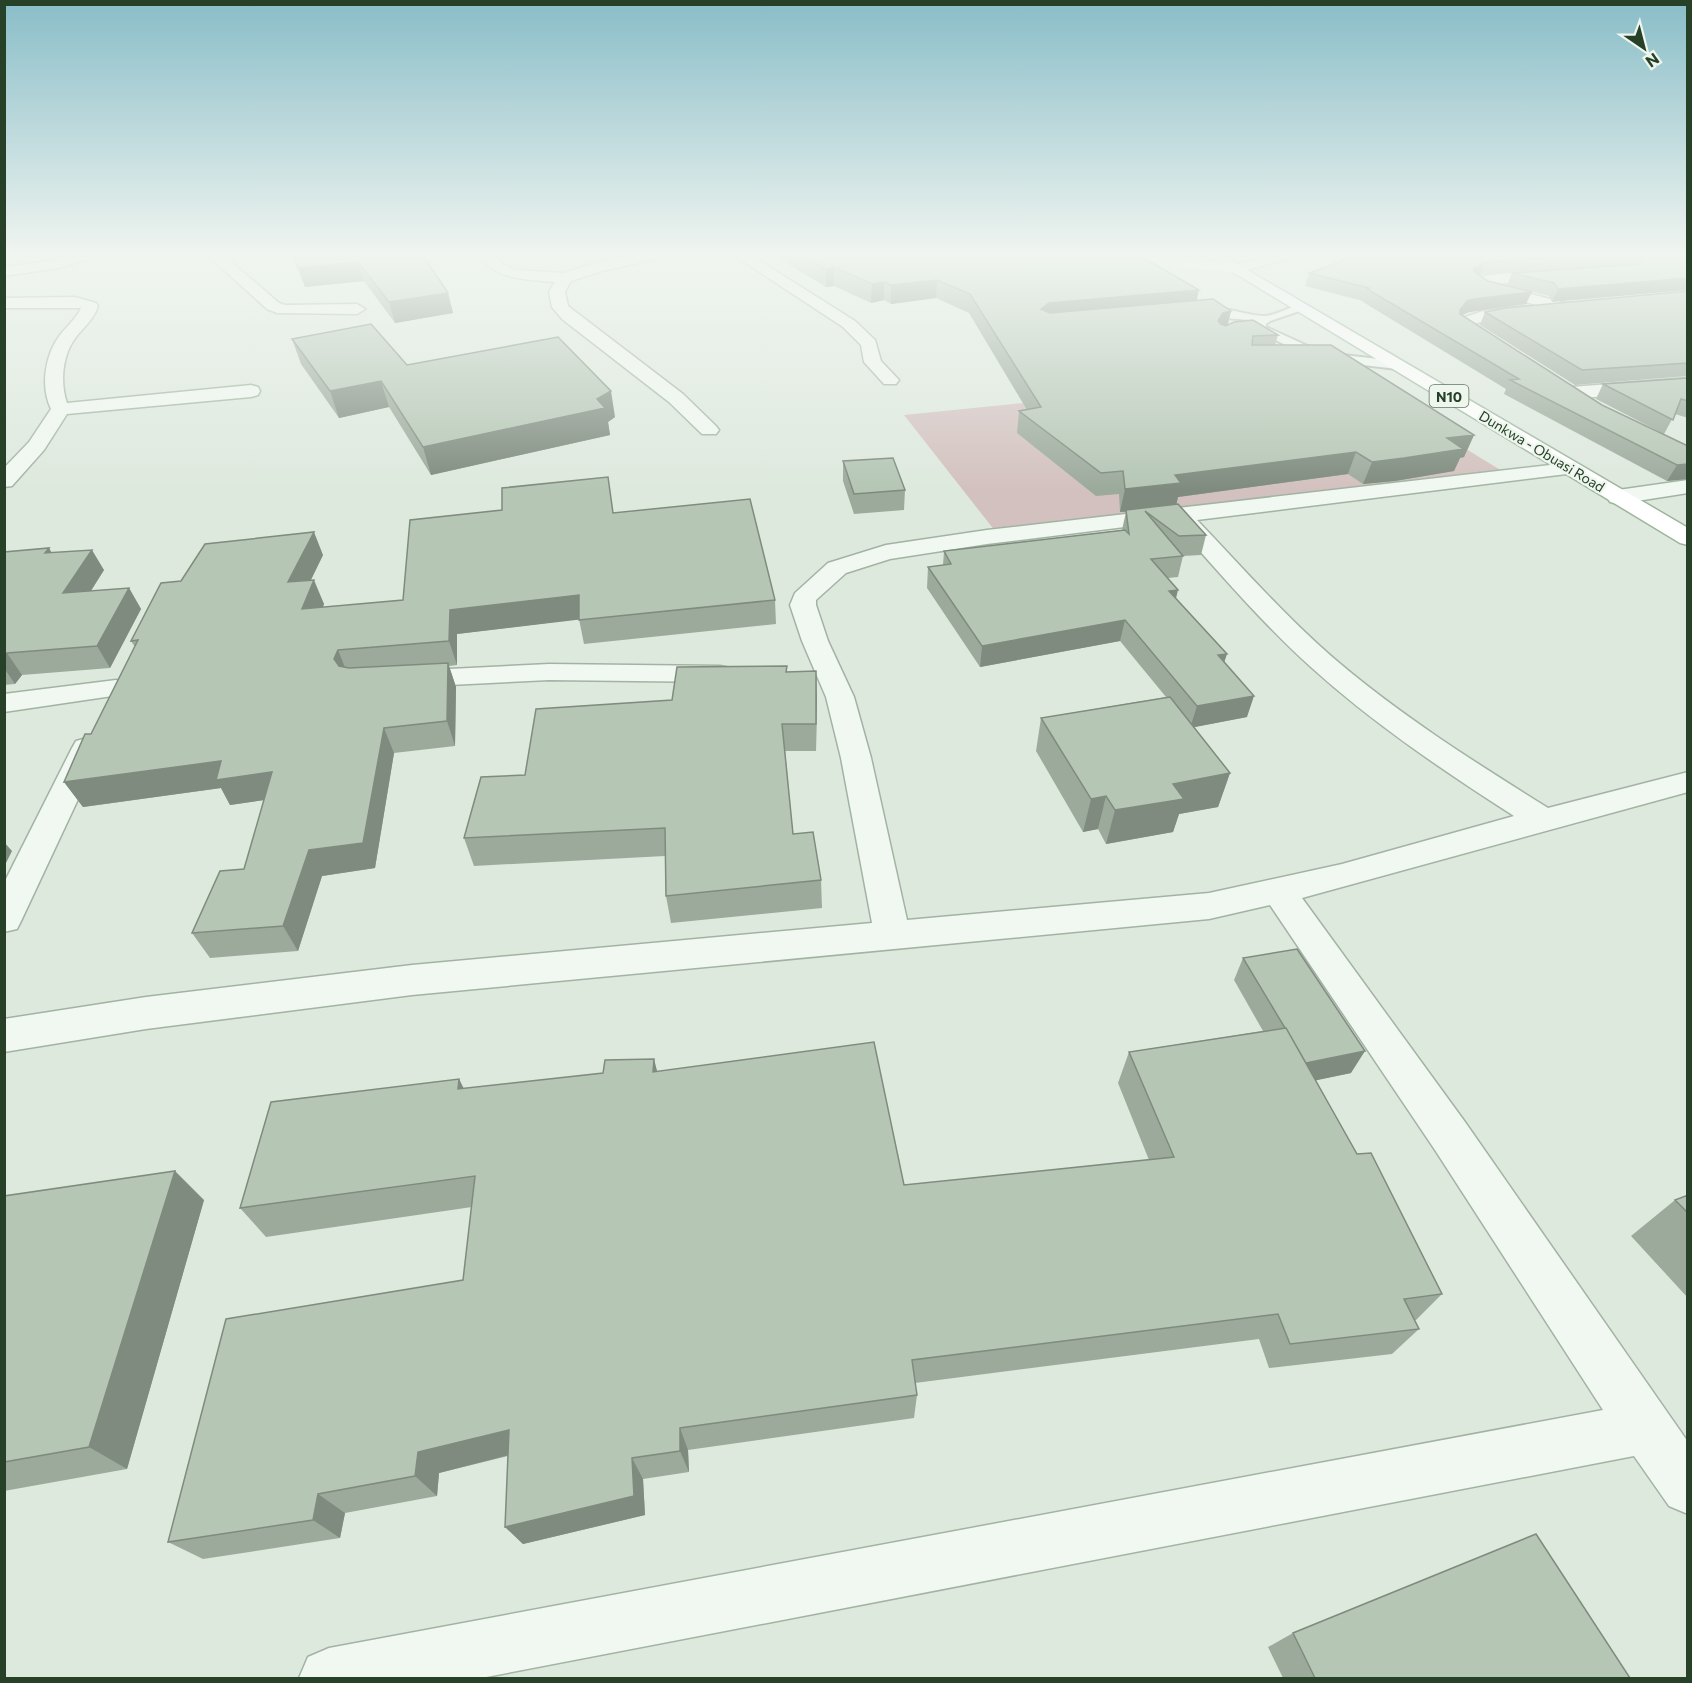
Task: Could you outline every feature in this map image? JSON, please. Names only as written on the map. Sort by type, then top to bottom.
[{"type":"main road","name":"Dunkwa - Obuasi Road","points":[[1343,333],[1568,469],[1688,538]]},
{"type":"street","points":[[61,409],[53,381],[64,341],[70,333]]},
{"type":"street","points":[[590,333],[676,398],[708,430]]},
{"type":"street","points":[[858,333],[869,344],[873,362],[890,380]]},
{"type":"street","points":[[1473,333],[1511,356]]},
{"type":"street","points":[[1595,409],[1562,388],[1688,383]]},
{"type":"street","points":[[61,409],[251,391]]},
{"type":"street","points":[[4,481],[37,446],[61,409]]},
{"type":"street","points":[[893,937],[856,758],[840,697],[818,675],[815,641],[803,605],[804,598],[809,591],[837,568],[886,552],[945,543],[1568,469]]},
{"type":"street","points":[[1618,497],[1688,486]]},
{"type":"street","points":[[1180,515],[1292,635],[1330,668],[1426,744],[1545,821]]},
{"type":"street","points":[[4,919],[131,659]]},
{"type":"street","points":[[382,681],[549,672],[740,674]]},
{"type":"street","points":[[4,703],[116,688]]},
{"type":"street","points":[[4,1036],[146,1013],[412,980],[1209,906],[1279,892],[1688,782]]},
{"type":"street","points":[[1279,892],[1456,1146],[1645,1428],[1688,1487]]},
{"type":"street","points":[[329,1678],[1645,1428]]},
{"type":"lane","points":[[1273,333],[1308,351],[1333,358],[1397,365]]},
{"type":"lane","points":[[1302,360],[1333,358]]},
{"type":"shaded area","points":[[1339,371],[1502,471],[999,536],[904,415]]},
{"type":"building","points":[[326,333],[378,333],[407,365],[558,337],[611,391],[597,399],[605,408],[423,447],[381,381],[330,391],[292,339]]},
{"type":"building","points":[[994,333],[1274,333],[1278,335],[1253,336],[1252,345],[1331,345],[1474,435],[1447,438],[1463,449],[1372,462],[1356,452],[1175,475],[1181,483],[1125,489],[1123,471],[1101,473],[1019,411],[1041,407]]},
{"type":"building","points":[[1441,333],[1489,333],[1602,405],[1688,446],[1688,464],[1677,465],[1510,380],[1519,379]]},
{"type":"building","points":[[1519,333],[1688,333],[1688,363],[1582,370]]},
{"type":"building","points":[[1688,378],[1688,401],[1681,399],[1673,420],[1603,384]]},
{"type":"building","points":[[893,458],[905,490],[854,494],[843,461]]},
{"type":"building","points":[[608,477],[613,513],[750,499],[775,600],[579,620],[579,595],[450,610],[449,641],[338,650],[334,659],[339,666],[349,668],[448,663],[447,721],[384,728],[363,843],[309,850],[283,926],[192,933],[220,871],[244,869],[272,772],[216,780],[221,761],[64,782],[85,734],[91,734],[138,640],[131,641],[161,583],[181,581],[205,544],[314,532],[288,582],[314,580],[302,609],[403,600],[410,520],[502,510],[502,488]]},
{"type":"building","points":[[1178,504],[1206,535],[1179,536],[1145,511],[1183,556],[1151,559],[1178,590],[1169,591],[1227,654],[1218,655],[1254,696],[1197,706],[1125,620],[982,646],[928,567],[951,564],[944,551],[1125,530],[1129,534],[1126,510]]},
{"type":"building","points":[[49,548],[45,553],[92,550],[63,593],[129,588],[97,646],[7,653],[4,656],[4,552]]},
{"type":"building","points":[[787,666],[786,672],[816,671],[816,724],[782,724],[793,834],[813,832],[821,880],[666,896],[665,828],[464,838],[481,777],[525,775],[536,709],[672,700],[677,667]]},
{"type":"building","points":[[1170,697],[1230,773],[1173,784],[1184,799],[1115,810],[1106,796],[1091,799],[1041,718]]},
{"type":"building","points":[[1297,949],[1365,1051],[1306,1063],[1243,958]]},
{"type":"building","points":[[1286,1028],[1357,1154],[1371,1153],[1442,1294],[1404,1299],[1419,1329],[1290,1344],[1278,1314],[912,1360],[917,1395],[680,1428],[680,1451],[632,1458],[634,1496],[505,1527],[509,1430],[418,1452],[415,1476],[318,1494],[313,1520],[168,1542],[226,1319],[463,1280],[475,1176],[240,1208],[271,1102],[459,1079],[458,1089],[603,1073],[605,1060],[654,1059],[653,1072],[874,1042],[904,1185],[1174,1157],[1129,1052]]},
{"type":"building","points":[[175,1171],[89,1447],[4,1462],[4,1196]]},
{"type":"building","points":[[1688,1195],[1688,1213],[1675,1200]]},
{"type":"building","points":[[1536,1534],[1630,1678],[1315,1678],[1293,1633]]}]
